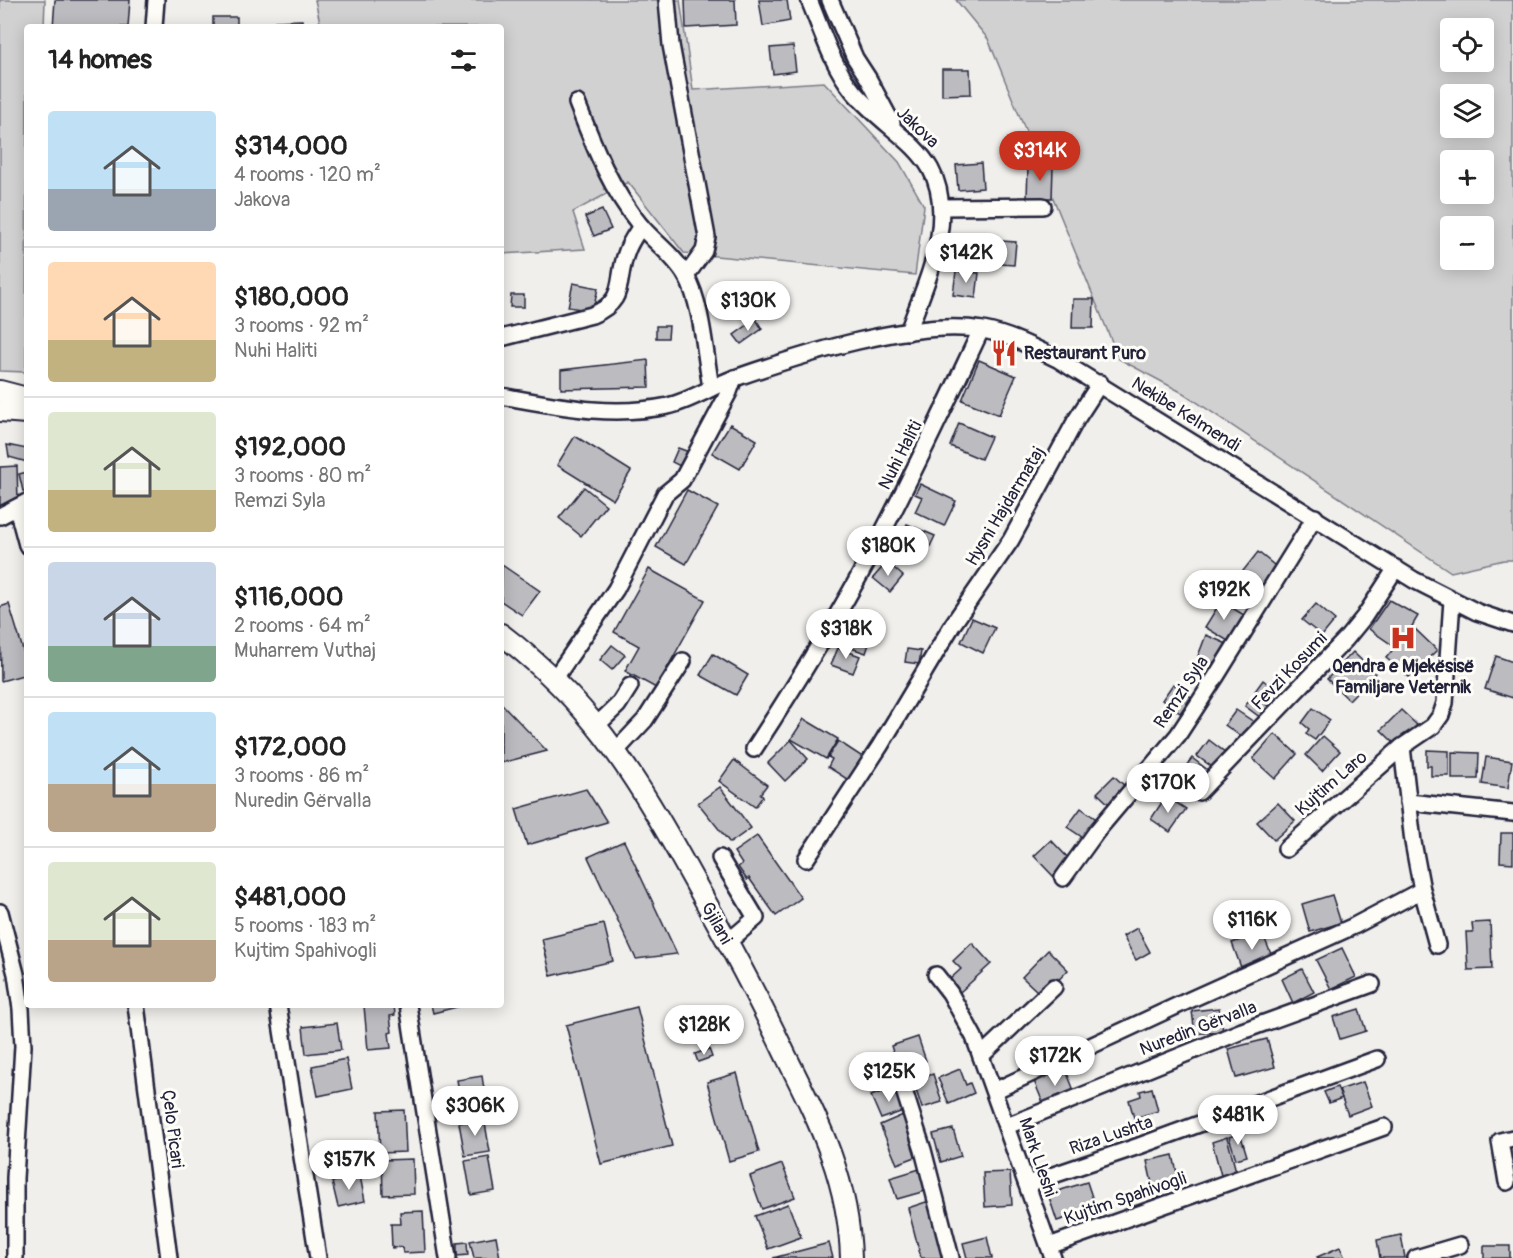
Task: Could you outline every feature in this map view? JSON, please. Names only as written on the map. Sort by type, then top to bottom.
[{"type":"main road","points":[[0,391],[24,397]]},
{"type":"main road","points":[[0,411],[24,412]]},
{"type":"main road","name":"Gjilani","points":[[504,637],[554,681],[596,726],[652,807],[728,942],[774,1031],[831,1151],[846,1204],[851,1258]]},
{"type":"street","points":[[154,24],[156,0]]},
{"type":"street","points":[[666,0],[671,45],[707,237],[704,251],[686,276]]},
{"type":"street","name":"Jakova","points":[[809,0],[840,71],[853,90],[872,110],[918,150],[938,182],[939,235],[934,257],[908,332]]},
{"type":"street","points":[[830,0],[855,58],[896,130]]},
{"type":"street","points":[[577,103],[597,156],[619,195],[641,226],[686,276],[700,316],[711,387]]},
{"type":"street","points":[[940,207],[1043,206]]},
{"type":"street","points":[[504,337],[592,315],[604,310],[614,302],[619,289],[626,252],[641,226]]},
{"type":"street","name":"Nekibe Kelmendi","points":[[504,397],[582,410],[610,412],[670,405],[734,378],[842,344],[936,329],[981,330],[1005,335],[1059,360],[1100,383],[1396,568],[1452,600],[1477,612],[1513,624]]},
{"type":"street","name":"Nuhi Haliti","points":[[754,749],[871,556],[930,440],[981,330]]},
{"type":"street","points":[[554,681],[616,589],[665,494],[682,480],[729,392],[734,378]]},
{"type":"street","name":"Hysni Hajdarmataj","points":[[806,859],[880,746],[953,624],[1011,540],[1076,420],[1100,383]]},
{"type":"street","points":[[0,516],[22,505],[24,521]]},
{"type":"street","name":"Remzi Syla","points":[[1063,878],[1097,831],[1178,735],[1315,517]]},
{"type":"street","name":"Fevzi Kosumi","points":[[1199,792],[1346,639],[1364,617],[1396,568]]},
{"type":"street","name":"Kujtim Laro","points":[[1286,849],[1402,747],[1433,726],[1441,716],[1446,703],[1452,600]]},
{"type":"street","points":[[615,752],[645,720],[683,661]]},
{"type":"street","points":[[596,726],[618,705],[630,686]]},
{"type":"street","points":[[1402,747],[1408,802],[1423,893],[1437,945]]},
{"type":"street","points":[[1408,802],[1513,813]]},
{"type":"street","points":[[720,858],[756,918],[728,942]]},
{"type":"street","points":[[994,1091],[1423,893]]},
{"type":"street","points":[[0,912],[16,974],[21,1009],[22,1083],[7,1178],[15,1258]]},
{"type":"street","name":"Mark Lleshi","points":[[936,975],[961,1012],[981,1056],[1051,1252]]},
{"type":"street","name":"Nuredin Gërvalla","points":[[1007,1126],[1220,1040],[1372,984]]},
{"type":"street","points":[[981,1056],[1054,987]]},
{"type":"street","name":"Çelo Picari","points":[[136,1008],[169,1258]]},
{"type":"street","points":[[278,1008],[318,1258]]},
{"type":"street","points":[[408,1008],[448,1258]]},
{"type":"street","name":"Riza Lushta","points":[[1027,1184],[1139,1146],[1377,1059]]},
{"type":"street","points":[[900,1078],[923,1150],[951,1258]]},
{"type":"street","name":"Kujtim Spahivogli","points":[[1051,1252],[1384,1126]]},
{"type":"street","points":[[1507,1182],[1500,1141],[1513,1138]]},
{"type":"street","points":[[1416,1258],[1460,1245]]},
{"type":"shaded area","points":[[0,0],[45,0],[44,24],[24,24],[24,372],[0,371]]},
{"type":"shaded area","points":[[315,0],[680,0],[693,90],[824,82],[899,162],[924,206],[915,275],[684,253],[628,182],[573,212],[585,249],[504,254],[504,24],[320,24]]},
{"type":"shaded area","points":[[956,0],[1513,0],[1513,560],[1451,572],[1183,393],[1119,359],[988,39]]},
{"type":"building","points":[[55,0],[130,0],[128,24],[53,24]]},
{"type":"building","points":[[685,0],[735,0],[736,25],[686,28]]},
{"type":"building","points":[[759,0],[787,0],[790,21],[763,26]]},
{"type":"building","points":[[213,17],[237,17],[237,24],[213,24]]},
{"type":"building","points":[[302,20],[302,24],[276,24],[275,21]]},
{"type":"building","points":[[793,46],[796,71],[773,74],[770,48]]},
{"type":"building","points":[[942,69],[970,69],[971,94],[942,95]]},
{"type":"building","points":[[981,163],[983,188],[958,190],[956,165]]},
{"type":"building","points":[[1028,166],[1053,167],[1052,198],[1027,198]]},
{"type":"building","points":[[602,210],[611,229],[594,236],[585,217]]},
{"type":"building","points":[[987,240],[1016,242],[1014,265],[985,263]]},
{"type":"building","points":[[956,271],[979,273],[976,298],[953,295]]},
{"type":"building","points":[[573,283],[598,288],[593,311],[568,307]]},
{"type":"building","points":[[511,295],[524,295],[524,307],[510,307]]},
{"type":"building","points":[[1073,299],[1094,299],[1093,328],[1072,328]]},
{"type":"building","points":[[756,319],[762,329],[741,344],[734,335]]},
{"type":"building","points":[[656,326],[669,326],[668,338],[656,338]]},
{"type":"building","points":[[648,360],[649,387],[561,389],[561,370]]},
{"type":"building","points":[[979,360],[1016,376],[999,415],[962,400]]},
{"type":"building","points":[[959,423],[991,437],[981,459],[950,446]]},
{"type":"building","points":[[730,424],[757,440],[740,469],[712,453]]},
{"type":"building","points":[[575,436],[631,471],[613,500],[557,465]]},
{"type":"building","points":[[7,445],[24,448],[24,461],[9,457]]},
{"type":"building","points":[[678,448],[689,452],[682,467],[672,462]]},
{"type":"building","points":[[17,466],[18,502],[0,508],[0,467]]},
{"type":"building","points":[[24,473],[24,491],[23,491],[19,474]]},
{"type":"building","points":[[920,484],[956,501],[944,526],[915,512],[922,497],[915,494]]},
{"type":"building","points":[[584,487],[606,505],[581,536],[559,518]]},
{"type":"building","points":[[687,490],[718,507],[686,564],[656,547]]},
{"type":"building","points":[[907,524],[935,536],[925,557],[897,545]]},
{"type":"building","points":[[1258,552],[1279,569],[1260,592],[1239,576]]},
{"type":"building","points":[[887,562],[903,576],[890,592],[873,578]]},
{"type":"building","points":[[504,566],[540,591],[522,615],[504,603]]},
{"type":"building","points":[[649,569],[705,600],[656,688],[625,671],[639,646],[614,632]]},
{"type":"building","name":"Qendra e Mjekësisë Familjare Veternik","points":[[1389,600],[1418,616],[1412,626],[1437,650],[1409,677],[1386,658],[1395,647],[1369,629]]},
{"type":"building","points":[[1221,601],[1244,615],[1228,641],[1205,627]]},
{"type":"building","points":[[9,604],[24,653],[24,675],[1,681],[0,607]]},
{"type":"building","points":[[1316,604],[1335,620],[1322,636],[1302,620]]},
{"type":"building","points":[[972,618],[995,628],[983,653],[961,642]]},
{"type":"building","points":[[852,625],[873,632],[866,653],[845,646]]},
{"type":"building","points":[[1206,635],[1227,644],[1219,665],[1198,656]]},
{"type":"building","points":[[612,645],[625,655],[612,670],[600,660]]},
{"type":"building","points":[[838,648],[860,656],[853,673],[831,665]]},
{"type":"building","points":[[907,649],[921,651],[919,664],[905,662]]},
{"type":"building","points":[[1353,652],[1375,673],[1349,700],[1327,679]]},
{"type":"building","points":[[713,654],[748,675],[736,695],[700,675]]},
{"type":"building","points":[[1496,656],[1513,662],[1513,698],[1485,689]]},
{"type":"building","points":[[1263,680],[1282,695],[1274,706],[1255,691]]},
{"type":"building","points":[[1173,684],[1191,697],[1180,713],[1162,700]]},
{"type":"building","points":[[1254,695],[1273,710],[1265,721],[1245,706]]},
{"type":"building","points":[[504,706],[547,751],[504,762]]},
{"type":"building","points":[[1313,708],[1330,720],[1315,740],[1306,734],[1309,729],[1302,723]]},
{"type":"building","points":[[1236,710],[1254,722],[1243,738],[1225,725]]},
{"type":"building","points":[[1401,710],[1417,725],[1397,746],[1381,730]]},
{"type":"building","points":[[804,719],[838,739],[826,759],[791,739]]},
{"type":"building","points":[[1275,734],[1297,754],[1275,779],[1253,759]]},
{"type":"building","points":[[1323,736],[1340,751],[1322,771],[1306,755]]},
{"type":"building","points":[[791,740],[808,759],[785,781],[768,763]]},
{"type":"building","points":[[1209,740],[1226,753],[1215,769],[1197,756]]},
{"type":"building","points":[[838,741],[864,758],[850,781],[828,767],[832,759],[828,757]]},
{"type":"building","points":[[1427,750],[1449,751],[1449,776],[1431,776],[1431,766],[1427,766]]},
{"type":"building","points":[[1452,752],[1479,753],[1478,779],[1452,779]]},
{"type":"building","points":[[1486,757],[1512,761],[1508,788],[1482,784]]},
{"type":"building","points":[[1192,758],[1209,771],[1198,787],[1180,774]]},
{"type":"building","points":[[734,760],[767,785],[760,794],[763,796],[755,807],[719,781]]},
{"type":"building","points":[[1114,776],[1127,788],[1110,805],[1097,793]]},
{"type":"building","points":[[720,787],[751,828],[730,843],[698,803]]},
{"type":"building","points":[[586,789],[607,822],[527,845],[516,809]]},
{"type":"building","points":[[1166,796],[1186,809],[1170,832],[1151,819]]},
{"type":"building","points":[[1278,803],[1295,821],[1274,840],[1257,822]]},
{"type":"building","points":[[1081,808],[1099,821],[1085,839],[1067,827]]},
{"type":"building","points":[[1501,833],[1513,833],[1513,863],[1500,862]]},
{"type":"building","points":[[757,836],[801,898],[776,916],[749,878],[747,880],[738,867],[742,864],[734,852]]},
{"type":"building","points":[[1051,840],[1070,860],[1053,876],[1034,856]]},
{"type":"building","points":[[624,841],[677,954],[636,959],[588,857]]},
{"type":"building","points":[[1332,895],[1341,923],[1310,932],[1302,904]]},
{"type":"building","points":[[1490,922],[1492,969],[1468,970],[1466,932],[1473,932],[1472,923]]},
{"type":"building","points":[[604,924],[613,961],[551,976],[542,939]]},
{"type":"building","points":[[1137,928],[1150,952],[1136,960],[1123,936]]},
{"type":"building","points":[[1262,932],[1273,959],[1242,970],[1232,943]]},
{"type":"building","points":[[972,943],[991,964],[960,992],[949,980],[961,969],[953,961]]},
{"type":"building","points":[[1342,948],[1356,977],[1331,989],[1316,960]]},
{"type":"building","points":[[1048,950],[1068,970],[1047,992],[1042,987],[1037,991],[1022,977]]},
{"type":"building","points":[[1302,969],[1314,992],[1293,1003],[1282,979]]},
{"type":"building","points":[[637,1007],[672,1146],[601,1164],[566,1025]]},
{"type":"building","points":[[364,1008],[394,1008],[395,1015],[390,1016],[391,1048],[368,1050]]},
{"type":"building","points":[[432,1008],[453,1008],[433,1013]]},
{"type":"building","points":[[1219,1008],[1223,1031],[1195,1034],[1192,1011]]},
{"type":"building","points":[[1359,1009],[1366,1031],[1340,1039],[1333,1017]]},
{"type":"building","points":[[337,1023],[341,1050],[306,1054],[303,1027]]},
{"type":"building","points":[[918,1037],[926,1061],[899,1070],[891,1046]]},
{"type":"building","points":[[1267,1039],[1275,1067],[1236,1078],[1228,1049]]},
{"type":"building","points":[[709,1049],[712,1057],[698,1062],[695,1054]]},
{"type":"building","points":[[346,1059],[352,1089],[318,1096],[312,1066]]},
{"type":"building","points":[[1065,1068],[1075,1093],[1044,1105],[1034,1081]]},
{"type":"building","points":[[960,1069],[966,1085],[970,1083],[974,1093],[949,1104],[938,1078]]},
{"type":"building","points":[[737,1073],[759,1152],[729,1161],[707,1082]]},
{"type":"building","points":[[933,1074],[942,1102],[922,1108],[913,1081]]},
{"type":"building","points":[[482,1076],[487,1110],[463,1114],[457,1080]]},
{"type":"building","points":[[1363,1082],[1372,1106],[1348,1115],[1339,1090]]},
{"type":"building","points":[[897,1086],[906,1110],[881,1119],[871,1096]]},
{"type":"building","points":[[1337,1087],[1342,1098],[1329,1103],[1324,1092]]},
{"type":"building","points":[[1152,1088],[1158,1111],[1134,1118],[1129,1100],[1141,1096],[1140,1091]]},
{"type":"building","points":[[404,1110],[406,1152],[380,1153],[378,1111]]},
{"type":"building","points":[[903,1115],[918,1156],[897,1164],[880,1125]]},
{"type":"building","points":[[484,1118],[490,1152],[465,1156],[459,1123]]},
{"type":"building","points":[[953,1129],[961,1156],[941,1162],[933,1134]]},
{"type":"building","points":[[1240,1133],[1247,1156],[1236,1159],[1229,1137]]},
{"type":"building","points":[[1227,1137],[1237,1175],[1222,1179],[1212,1142]]},
{"type":"building","points":[[1173,1155],[1179,1182],[1153,1188],[1147,1161]]},
{"type":"building","points":[[489,1157],[495,1191],[471,1195],[465,1161]]},
{"type":"building","points":[[413,1159],[414,1194],[383,1195],[382,1160]]},
{"type":"building","points":[[782,1164],[795,1197],[762,1209],[750,1176]]},
{"type":"building","points":[[923,1168],[929,1190],[897,1199],[890,1178]]},
{"type":"building","points":[[1010,1172],[1012,1205],[985,1207],[983,1173]]},
{"type":"building","points":[[360,1176],[365,1201],[338,1207],[332,1182]]},
{"type":"building","points":[[1087,1182],[1096,1209],[1057,1221],[1048,1194]]},
{"type":"building","points":[[929,1201],[944,1258],[921,1258],[908,1208]]},
{"type":"building","points":[[788,1204],[801,1237],[768,1249],[755,1216]]},
{"type":"building","points":[[423,1211],[425,1252],[403,1253],[402,1247],[392,1248],[391,1224],[401,1224],[400,1212]]},
{"type":"building","points":[[1401,1235],[1405,1258],[1380,1258],[1377,1240]]},
{"type":"building","points":[[496,1236],[500,1258],[474,1258],[470,1241]]},
{"type":"building","points":[[987,1237],[992,1258],[967,1258],[963,1243]]},
{"type":"building","points":[[467,1242],[468,1255],[457,1256],[457,1243]]},
{"type":"building","points":[[829,1243],[833,1258],[773,1258]]},
{"type":"building","points":[[1484,1246],[1510,1246],[1510,1258],[1484,1258]]},
{"type":"building","points":[[1340,1247],[1345,1258],[1317,1257]]},
{"type":"place","name":"Restaurant Puro","points":[[1004,353]]},
{"type":"place","name":"Qendra e Mjekësisë Familjare Veternik","points":[[1403,638]]}]
